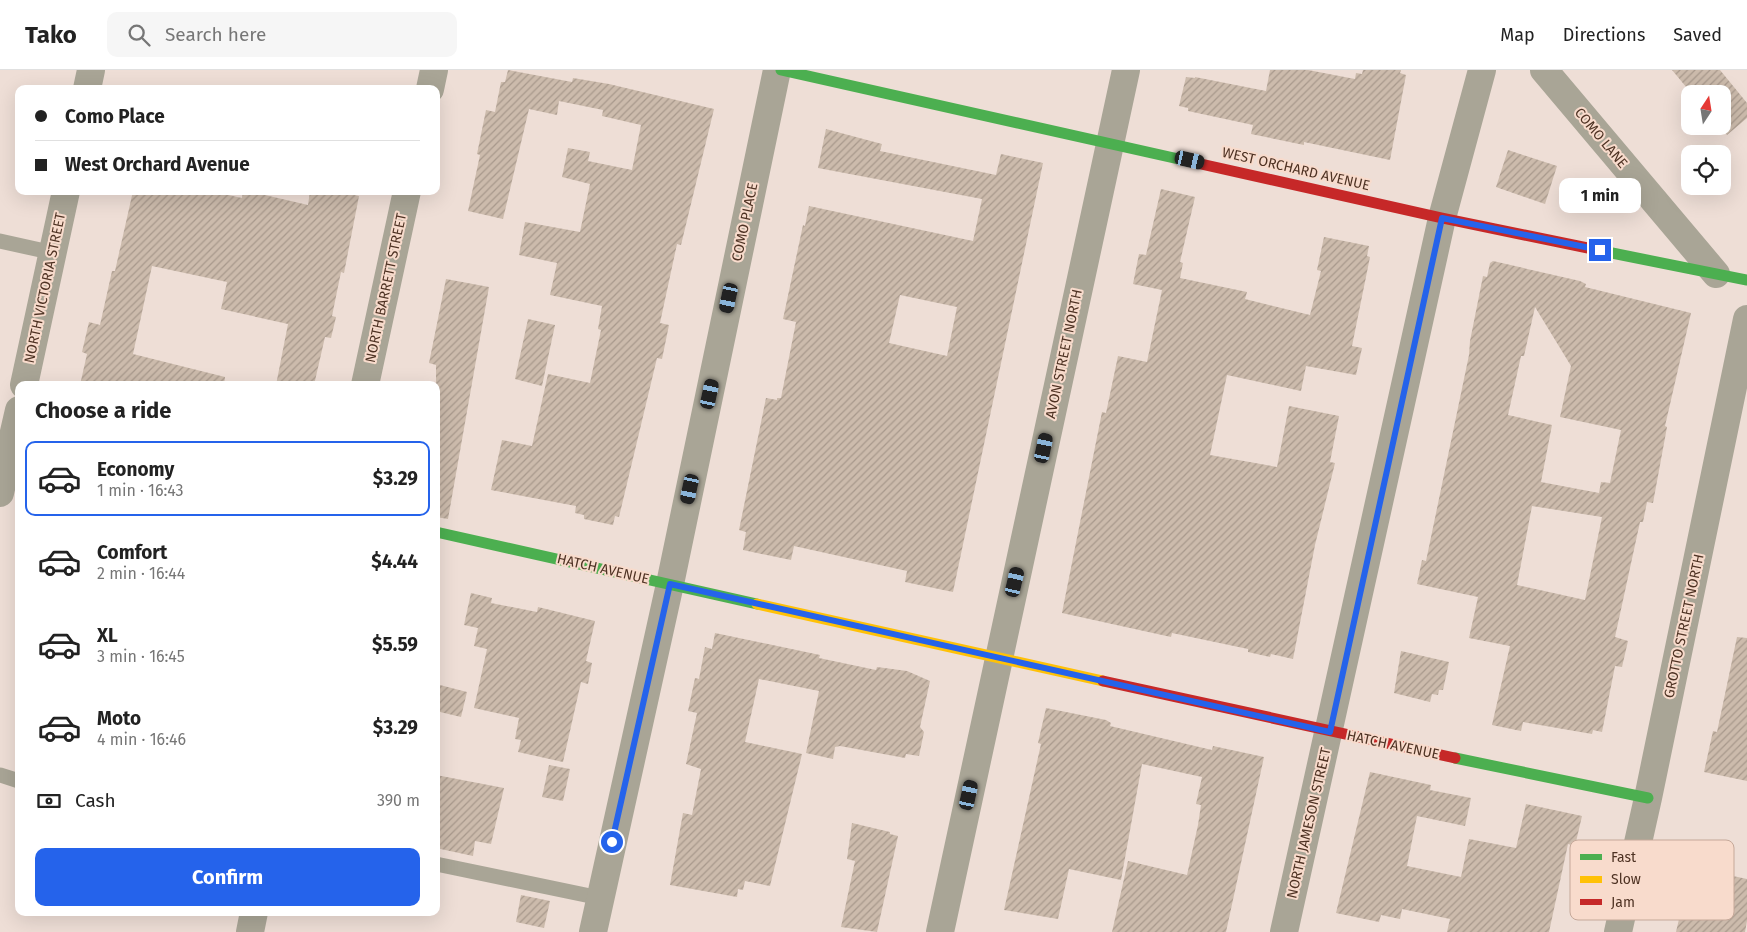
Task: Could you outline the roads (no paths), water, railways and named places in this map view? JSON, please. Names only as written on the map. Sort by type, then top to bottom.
[{"type":"street","points":[[88,85],[91,70]]},
{"type":"street","points":[[431,85],[434,70]]},
{"type":"street","name":"WEST ORCHARD AVENUE","points":[[779,70],[1442,218],[1747,280]]},
{"type":"street","name":"COMO PLACE","points":[[593,932],[670,584],[779,70]]},
{"type":"street","name":"AVON STREET NORTH","points":[[940,932],[1126,70]]},
{"type":"street","name":"NORTH JAMESON STREET","points":[[1284,932],[1330,732],[1442,218],[1482,70]]},
{"type":"street","name":"COMO LANE","points":[[1544,70],[1716,274]]},
{"type":"street","name":"NORTH VICTORIA STREET","points":[[25,381],[65,195]]},
{"type":"street","name":"NORTH BARRETT STREET","points":[[366,381],[406,195]]},
{"type":"street","name":"GROTTO STREET NORTH","points":[[1639,840],[1741,385],[1747,319]]},
{"type":"street","points":[[0,493],[15,423]]},
{"type":"street","name":"HATCH AVENUE","points":[[440,533],[1330,732],[1648,798]]},
{"type":"street","points":[[250,932],[253,916]]},
{"type":"lane","points":[[0,241],[54,253]]},
{"type":"lane","points":[[0,775],[15,780]]},
{"type":"lane","points":[[440,865],[600,898]]}]
